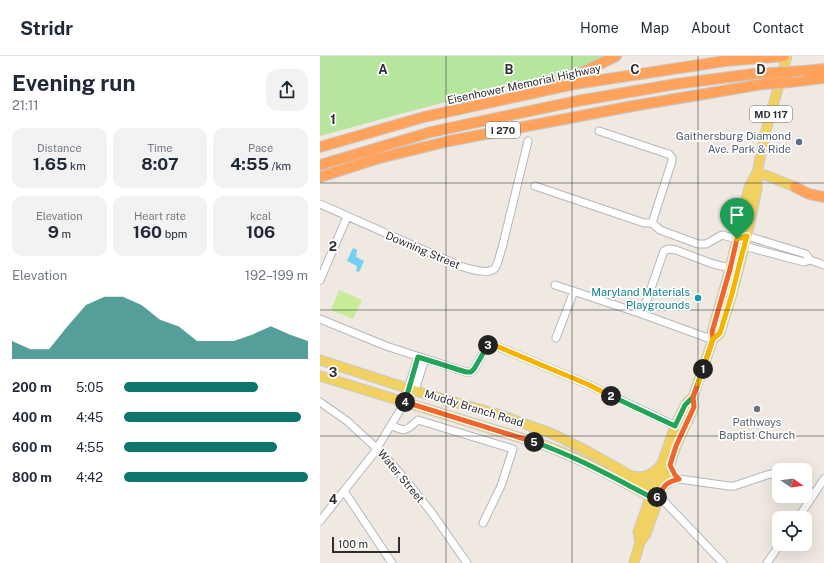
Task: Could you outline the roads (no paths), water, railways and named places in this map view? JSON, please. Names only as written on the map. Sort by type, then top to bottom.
[{"type":"highway","points":[[529,94],[571,78],[616,56]]},
{"type":"highway","name":"Eisenhower Memorial Highway","points":[[320,147],[424,117],[575,84],[725,61],[784,56]]},
{"type":"highway","name":"I 270","points":[[320,165],[431,132],[577,101],[676,84],[753,74],[824,70]]},
{"type":"highway","name":"I 270","points":[[320,177],[376,159],[450,141],[689,96],[764,84],[824,78]]},
{"type":"highway","points":[[793,81],[824,82]]},
{"type":"highway","points":[[474,123],[689,96]]},
{"type":"highway","points":[[795,187],[809,194],[824,197]]},
{"type":"main road","name":"MD 117","points":[[734,269],[747,236],[757,189],[757,173],[765,134],[787,56]]},
{"type":"main road","name":"MD 117","points":[[654,494],[679,428],[685,405],[693,397],[713,339],[720,333],[732,294],[737,239],[749,187],[757,173]]},
{"type":"main road","points":[[757,173],[795,187]]},
{"type":"main road","name":"Muddy Branch Road","points":[[320,360],[497,414],[556,435],[614,466],[654,494]]},
{"type":"main road","name":"Muddy Branch Road","points":[[320,376],[523,438],[562,452],[654,494]]},
{"type":"main road","name":"MD 117","points":[[654,494],[663,487],[666,464]]},
{"type":"main road","points":[[630,476],[648,476],[666,464]]},
{"type":"main road","points":[[634,563],[640,542],[646,534],[654,494]]},
{"type":"street","points":[[599,132],[669,154],[672,158],[652,223]]},
{"type":"street","name":"Downing Street","points":[[320,204],[465,268],[486,272],[492,271],[495,268],[502,248],[528,141]]},
{"type":"street","points":[[535,186],[644,223],[652,223],[660,230],[698,244],[706,244],[722,236],[737,239],[747,236],[806,254],[810,260],[824,265]]},
{"type":"street","points":[[320,280],[347,217]]},
{"type":"street","points":[[737,239],[744,246],[804,262],[810,260]]},
{"type":"street","points":[[642,314],[664,251],[667,249],[676,250],[713,264],[734,269]]},
{"type":"street","points":[[556,285],[713,339]]},
{"type":"street","points":[[556,338],[574,291]]},
{"type":"street","points":[[320,319],[364,338],[466,372],[471,372],[474,369],[489,343],[587,384],[679,428]]},
{"type":"street","points":[[321,518],[377,448],[391,426],[412,389],[422,358]]},
{"type":"street","name":"Water Street","points":[[320,402],[347,421],[377,448],[432,513],[467,563]]},
{"type":"street","points":[[391,426],[399,430],[403,430],[418,420],[513,449],[501,486],[483,523]]},
{"type":"street","points":[[666,464],[679,479]]},
{"type":"street","points":[[663,487],[674,480],[679,479],[734,486],[772,474]]},
{"type":"street","points":[[803,511],[824,479]]},
{"type":"street","points":[[344,491],[392,563]]},
{"type":"street","points":[[654,494],[723,563]]},
{"type":"street","points":[[767,563],[775,551]]},
{"type":"water","points":[[353,248],[357,250],[356,257],[364,261],[359,272],[356,271],[357,266],[347,261]]},
{"type":"place","name":"Gaithersburg Diamond Ave. Park & Ride","points":[[799,142]]},
{"type":"place","name":"Maryland Materials Playgrounds","points":[[698,298]]},
{"type":"place","name":"Pathways Baptist Church","points":[[757,409]]}]
